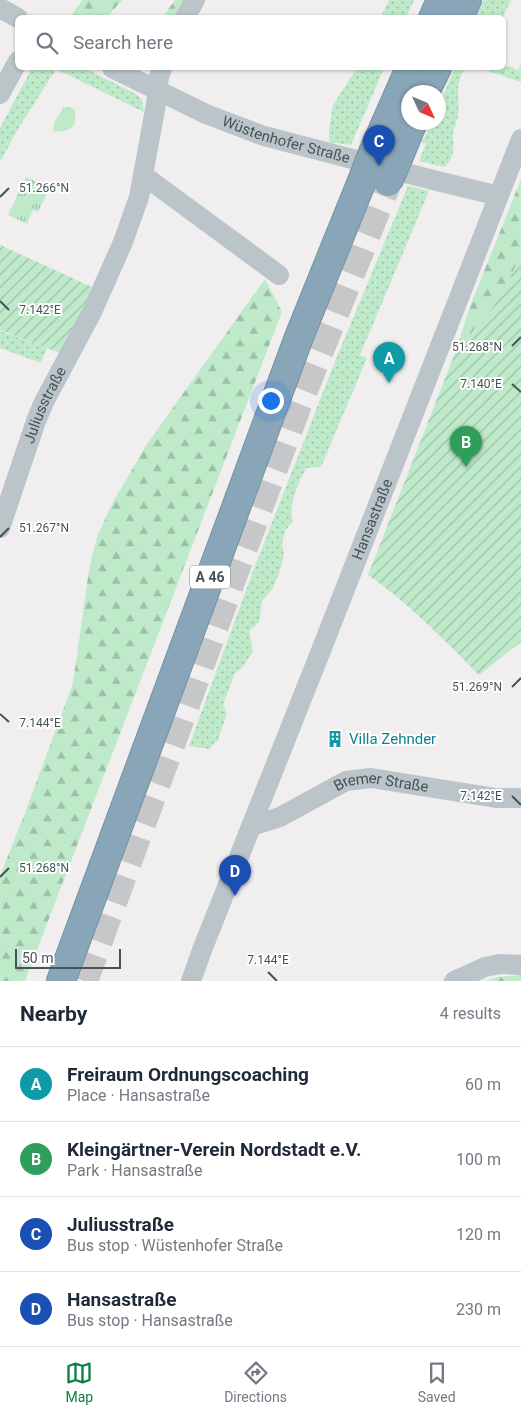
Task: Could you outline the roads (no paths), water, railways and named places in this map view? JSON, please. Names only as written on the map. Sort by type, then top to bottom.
[{"type":"highway","points":[[433,15],[440,0]]},
{"type":"highway","points":[[460,15],[467,0]]},
{"type":"highway","name":"A 46","points":[[61,981],[289,363],[376,179],[386,153],[409,70]]},
{"type":"highway","points":[[428,85],[435,70]]},
{"type":"highway","name":"A 46","points":[[386,153],[406,130]]},
{"type":"street","points":[[187,15],[196,0]]},
{"type":"street","points":[[0,8],[15,16]]},
{"type":"street","points":[[0,94],[15,67]]},
{"type":"street","name":"Wüstenhofer Straße","points":[[116,70],[206,114],[264,136],[499,196]]},
{"type":"street","name":"Juliusstraße","points":[[0,528],[36,421],[106,284],[124,242],[139,197],[161,70]]},
{"type":"street","name":"Hansastraße","points":[[191,981],[521,140]]},
{"type":"street","points":[[143,175],[279,275]]},
{"type":"street","name":"Bremer Straße","points":[[252,826],[280,818],[346,781],[371,778],[496,798],[521,798]]},
{"type":"street","points":[[454,981],[485,967],[500,964],[521,964]]},
{"type":"tunnel","points":[[84,981],[298,405],[388,182]]},
{"type":"place","name":"Juliusstraße","points":[[379,166]]},
{"type":"place","name":"Freiraum Ordnungscoaching","points":[[389,383]]},
{"type":"place","name":"Kleingärtner-Verein Nordstadt e.V.","points":[[466,467]]},
{"type":"place","name":"Villa Zehnder","points":[[335,739]]},
{"type":"place","name":"Hansastraße","points":[[235,896]]}]
